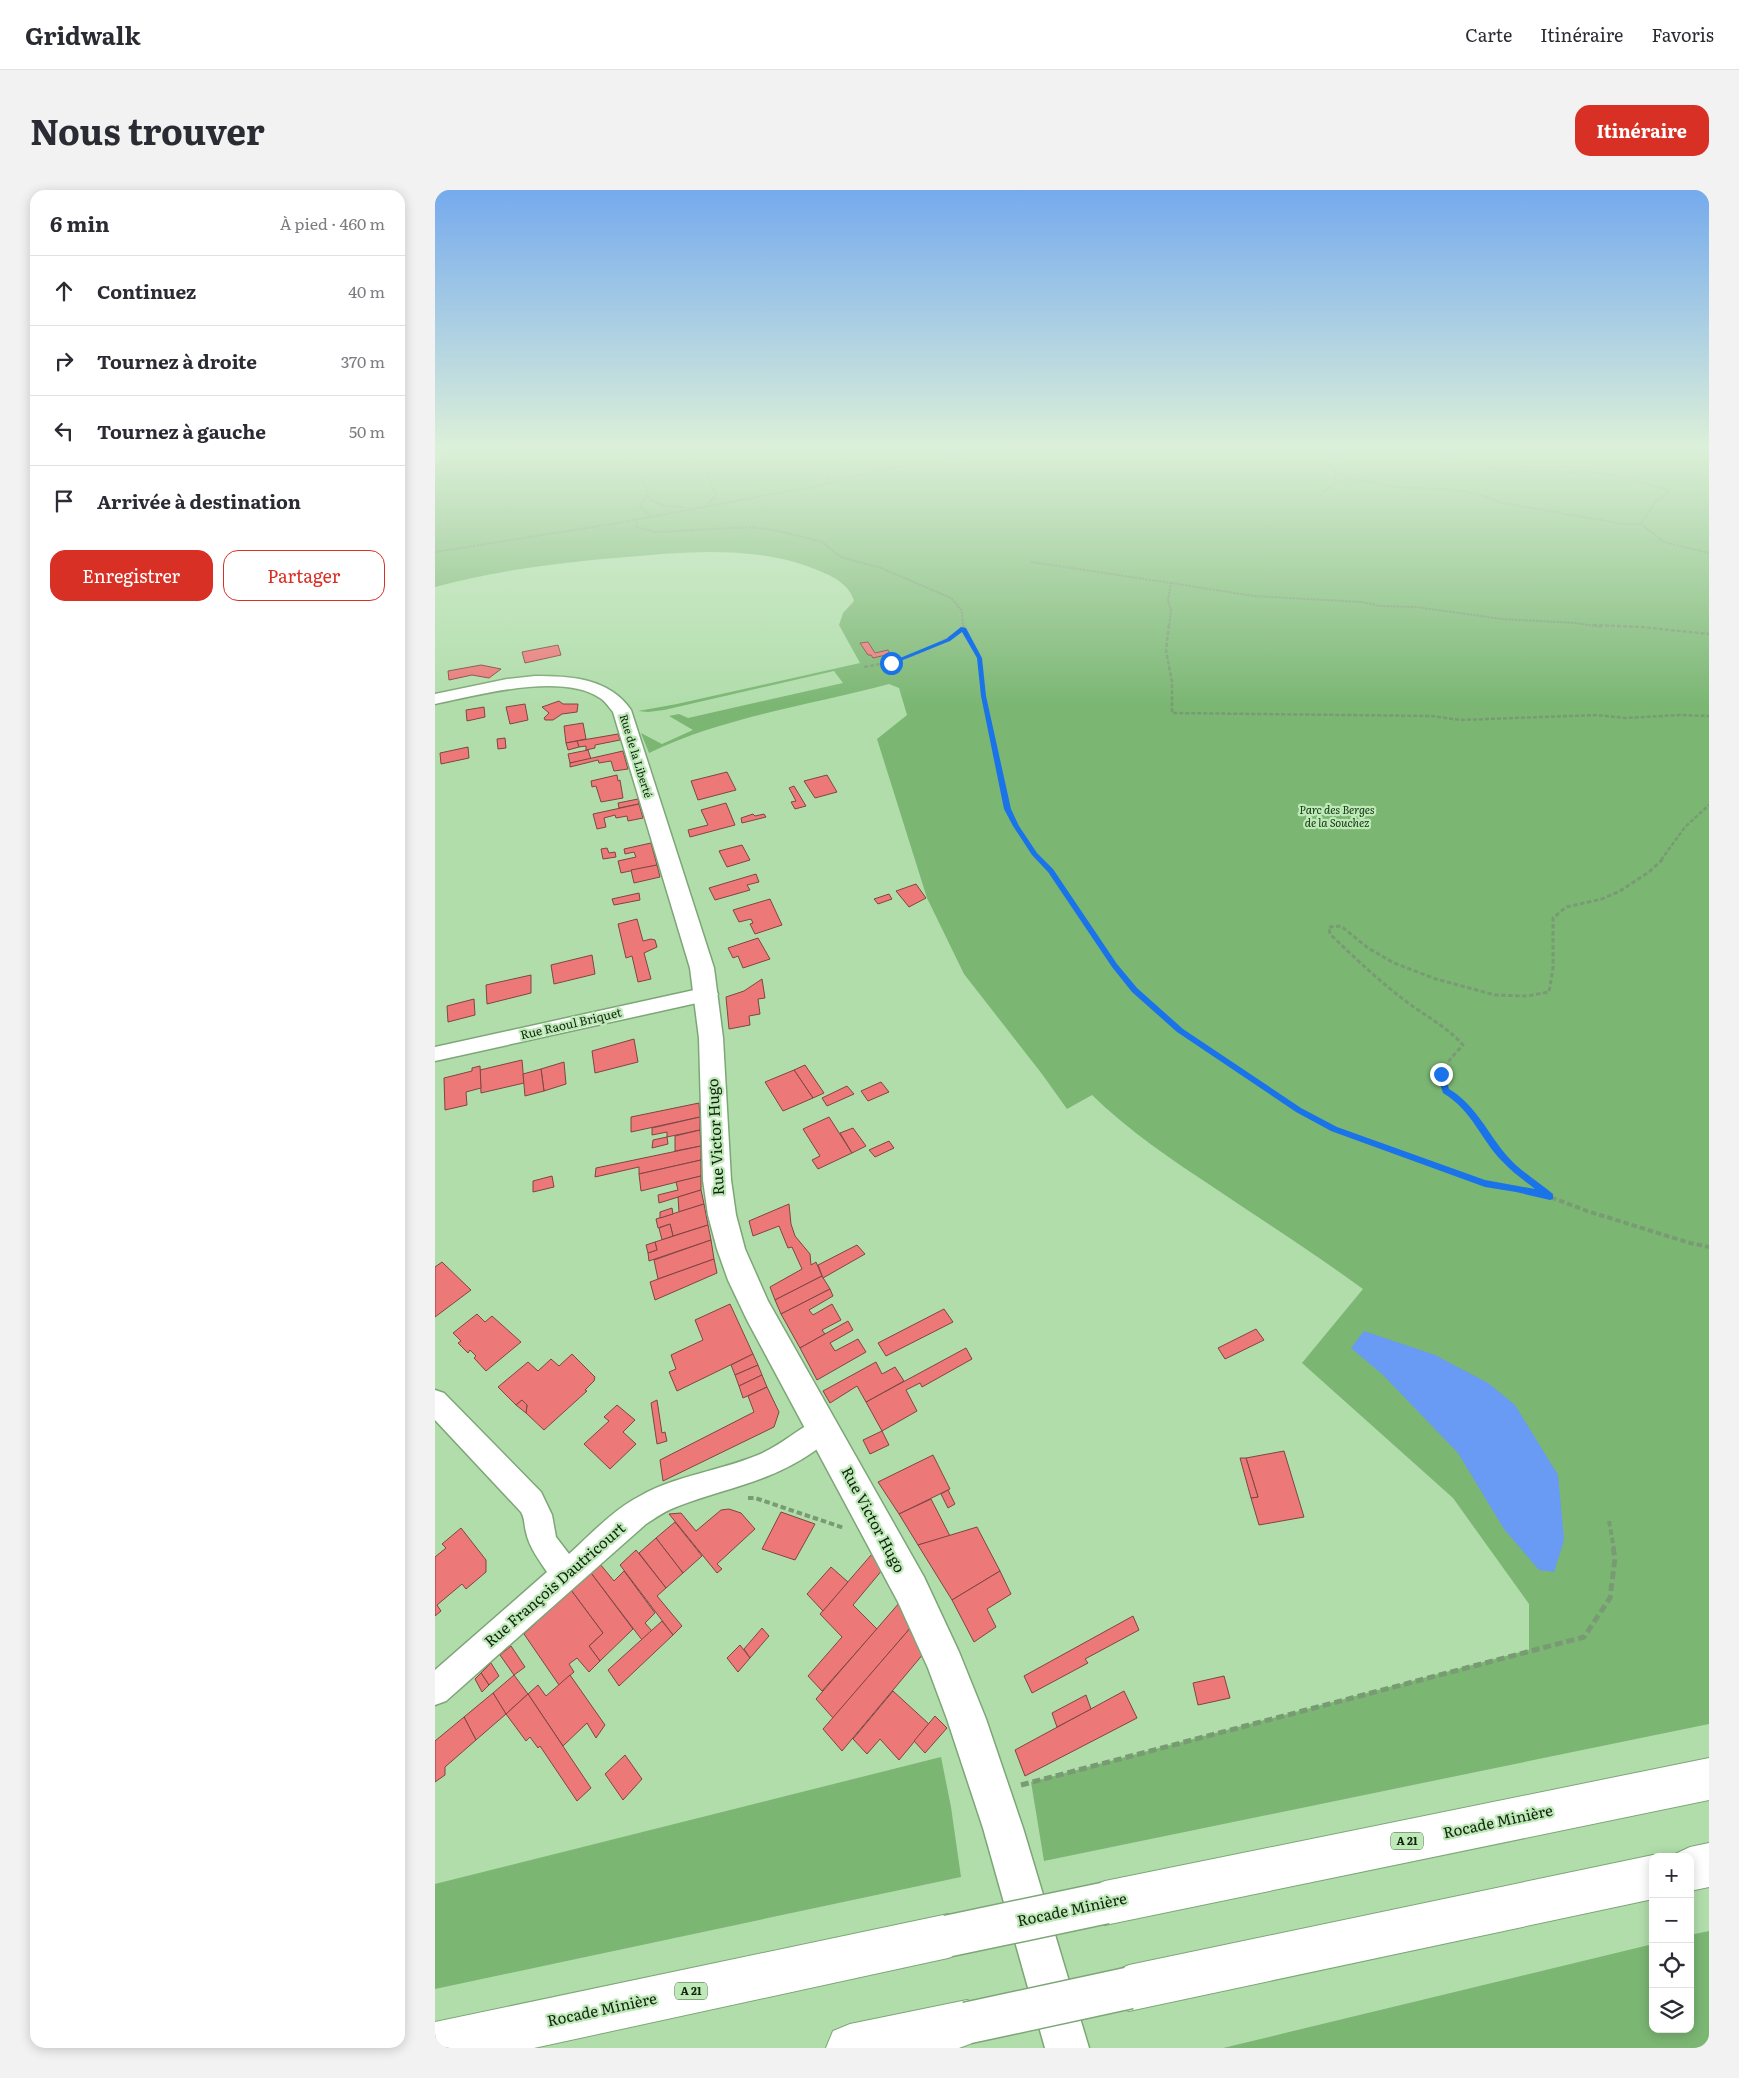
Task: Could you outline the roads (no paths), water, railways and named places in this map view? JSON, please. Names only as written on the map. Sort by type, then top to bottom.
[{"type":"highway","name":"Rocade Minière","points":[[435,2046],[948,1936],[1709,1778]]},
{"type":"highway","points":[[1694,1868],[1709,1865]]},
{"type":"highway","points":[[851,2048],[1649,1878]]},
{"type":"street","name":"Rue de la Liberté","points":[[435,699],[527,681],[550,680],[585,685],[603,690],[615,698],[622,710],[702,968],[708,994]]},
{"type":"street","name":"Rue Raoul Briquet","points":[[435,1054],[708,994]]},
{"type":"street","name":"Rue Victor Hugo","points":[[708,994],[711,1027],[715,1162],[719,1197],[730,1248],[753,1302],[870,1512],[923,1612],[957,1694],[991,1794],[1067,2048]]},
{"type":"street","points":[[435,1402],[531,1502],[538,1515],[546,1547],[567,1575]]},
{"type":"street","name":"Rue François Dautricourt","points":[[435,1690],[636,1514],[655,1502],[681,1491],[763,1466],[824,1430]]},
{"type":"water","points":[[1364,1331],[1435,1355],[1488,1383],[1515,1405],[1558,1475],[1564,1540],[1554,1572],[1539,1570],[1504,1529],[1458,1453],[1383,1375],[1351,1348]]},
{"type":"park label","name":"Parc des Berges de la Souchez","points":[[1337,816]]}]
